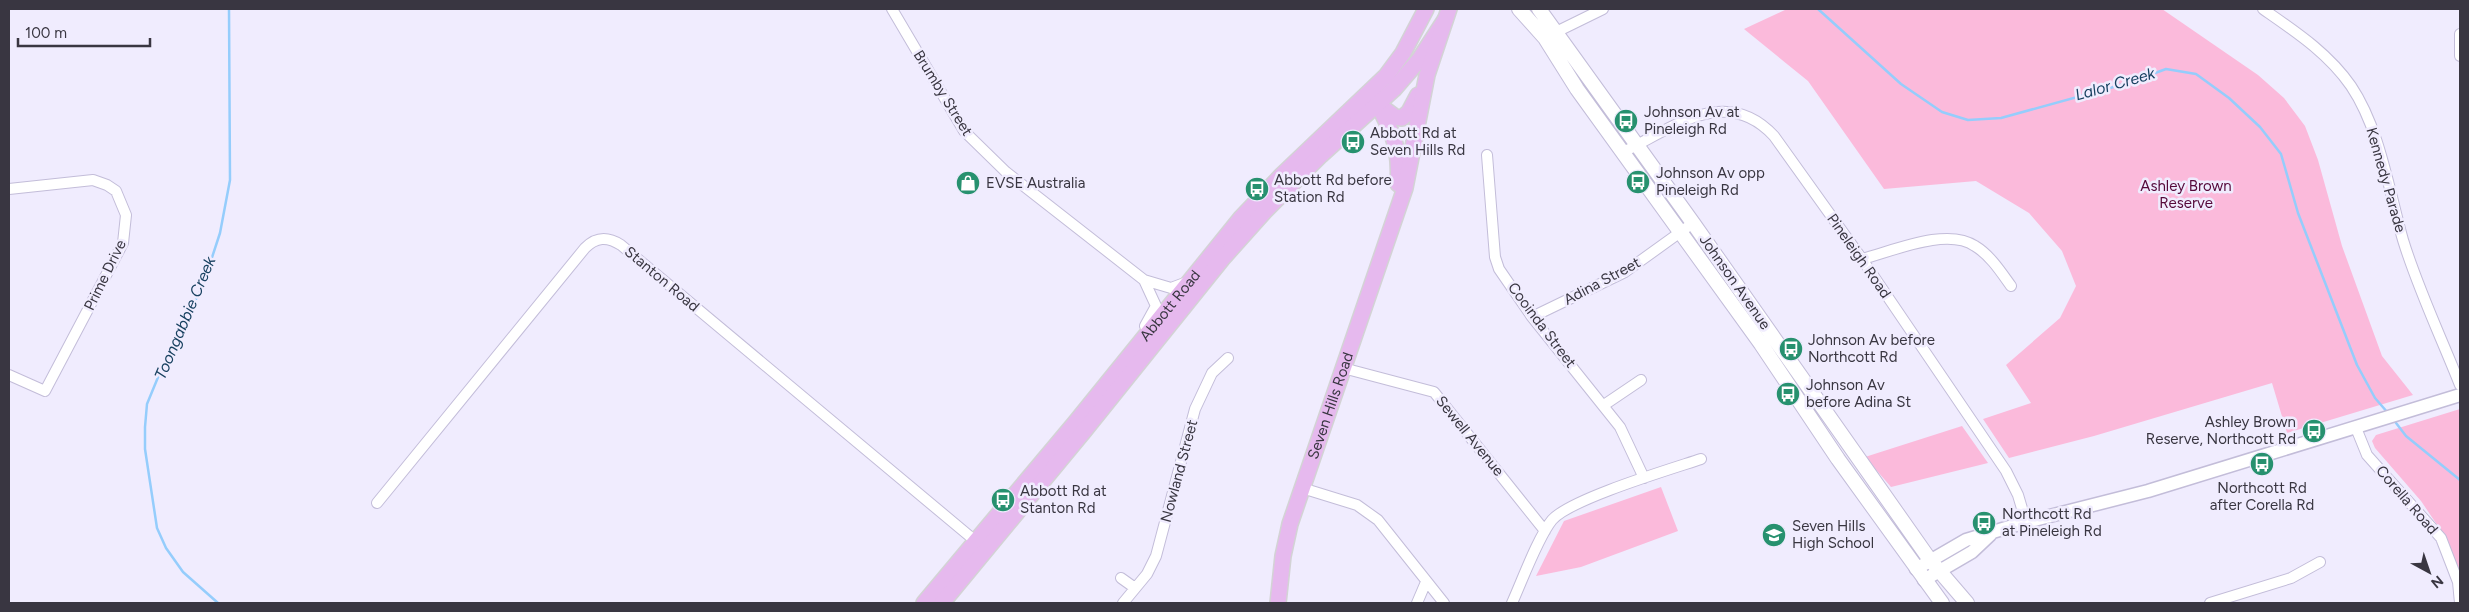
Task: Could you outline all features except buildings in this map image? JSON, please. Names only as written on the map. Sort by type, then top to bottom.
[{"type":"main road","name":"Johnson Avenue","points":[[1519,9],[1550,35],[1637,145],[1934,565],[1967,603]]},
{"type":"main road","name":"Johnson Avenue","points":[[1539,9],[1577,89],[1680,232],[1920,575],[1942,603]]},
{"type":"main road","name":"Abbott Road","points":[[924,603],[981,546],[1222,258],[1374,98],[1403,54],[1423,11]]},
{"type":"main road","name":"Abbott Road","points":[[942,603],[981,546],[1125,362],[1264,192],[1374,98],[1409,72],[1447,15]]},
{"type":"main road","name":"Seven Hills Road","points":[[1278,603],[1283,556],[1302,488],[1405,188],[1427,76],[1447,15]]},
{"type":"main road","points":[[1374,98],[1394,117],[1402,118],[1406,116],[1427,76]]},
{"type":"main road","name":"Seven Hills Road","points":[[1374,98],[1399,153],[1396,210]]},
{"type":"street","name":"Brumby Street","points":[[892,9],[964,131],[975,144],[1006,172],[1144,280],[1171,288],[1179,287],[1192,278]]},
{"type":"street","points":[[1550,35],[1603,9]]},
{"type":"street","name":"Kennedy Parade","points":[[2264,9],[2322,52],[2351,87],[2361,103],[2376,145],[2404,243],[2460,385]]},
{"type":"street","points":[[2460,34],[2460,56]]},
{"type":"street","name":"Pineleigh Road","points":[[1622,152],[1712,111],[1733,110],[1748,115],[1762,124],[1774,136],[1862,259],[2006,471],[2018,495],[2026,522]]},
{"type":"street","name":"Cooinda Street","points":[[1486,156],[1495,257],[1500,269],[1532,317],[1604,405],[1628,441],[1644,478]]},
{"type":"street","name":"Prime Drive","points":[[9,189],[93,180],[107,185],[116,191],[126,215],[123,243],[45,391],[9,375]]},
{"type":"street","name":"Adina Street","points":[[1532,317],[1625,272],[1693,223]]},
{"type":"street","points":[[1862,259],[1928,241],[1959,238],[1974,245],[1984,253],[2011,286]]},
{"type":"street","name":"Stanton Road","points":[[377,503],[585,248],[592,241],[607,239],[621,245],[981,546]]},
{"type":"street","name":"Brumby Street","points":[[1125,362],[1134,340],[1151,318],[1156,306],[1144,280]]},
{"type":"street","name":"Nowland Street","points":[[1123,603],[1147,574],[1156,556],[1195,409],[1212,373],[1228,358]]},
{"type":"street","name":"Sewell Avenue","points":[[1343,368],[1434,392],[1545,531]]},
{"type":"street","points":[[1604,405],[1641,380]]},
{"type":"street","points":[[1920,575],[1934,565],[1972,552],[1990,534],[2026,522],[2139,494],[2460,395]]},
{"type":"street","name":"Corella Road","points":[[2356,428],[2367,454],[2440,538],[2458,582],[2460,603]]},
{"type":"street","points":[[1512,603],[1545,531],[1553,520],[1564,511],[1644,478],[1701,459]]},
{"type":"street","points":[[1302,488],[1357,505],[1378,520],[1444,603]]},
{"type":"street","points":[[2210,603],[2291,578],[2320,562]]},
{"type":"street","points":[[1121,578],[1135,588]]},
{"type":"street","points":[[1417,603],[1426,582]]},
{"type":"green space","name":"Ashley Brown Reserve","points":[[1787,9],[2162,9],[2258,75],[2284,98],[2305,126],[2318,160],[2342,246],[2382,356],[2413,395],[2287,433],[2272,383],[2094,436],[2009,458],[1983,419],[2031,403],[2006,365],[2060,318],[2076,286],[2062,251],[2029,213],[1976,181],[1884,189],[1808,81],[1744,29]]},
{"type":"green space","points":[[2460,409],[2459,571],[2444,535],[2421,501],[2375,448],[2372,441],[2376,435]]},
{"type":"green space","points":[[1962,426],[1988,463],[1891,487],[1865,457]]},
{"type":"green space","points":[[1661,487],[1678,531],[1581,567],[1536,576],[1564,521]]},
{"type":"waterway","name":"Toongabbie Creek","points":[[218,603],[183,572],[166,548],[157,528],[145,449],[145,427],[147,404],[161,370],[203,285],[220,233],[230,180],[229,9]]},
{"type":"waterway","name":"Lalor Creek","points":[[1818,9],[1901,84],[1942,112],[1968,120],[2001,118],[2128,83],[2166,69],[2196,74],[2229,98],[2260,127],[2281,154],[2298,213],[2357,365],[2375,398],[2388,413]]},
{"type":"waterway","name":"Lalor Creek","points":[[2393,419],[2406,436],[2460,480]]},
{"type":"place","name":"Johnson Av at Pineleigh Rd","points":[[1626,121]]},
{"type":"place","name":"Abbott Rd at Seven Hills Rd","points":[[1353,142]]},
{"type":"place","name":"Johnson Av opp Pineleigh Rd","points":[[1638,182]]},
{"type":"place","name":"EVSE Australia","points":[[968,183]]},
{"type":"place","name":"Abbott Rd before Station Rd","points":[[1257,189]]},
{"type":"place","name":"Johnson Av before Northcott Rd","points":[[1791,349]]},
{"type":"place","name":"Johnson Av before Adina St","points":[[1788,394]]},
{"type":"place","name":"Ashley Brown Reserve, Northcott Rd","points":[[2314,431]]},
{"type":"place","name":"Northcott Rd after Corella Rd","points":[[2262,464]]},
{"type":"place","name":"Abbott Rd at Stanton Rd","points":[[1003,500]]},
{"type":"place","name":"Northcott Rd at Pineleigh Rd","points":[[1984,523]]},
{"type":"place","name":"Seven Hills High School","points":[[1774,535]]}]
